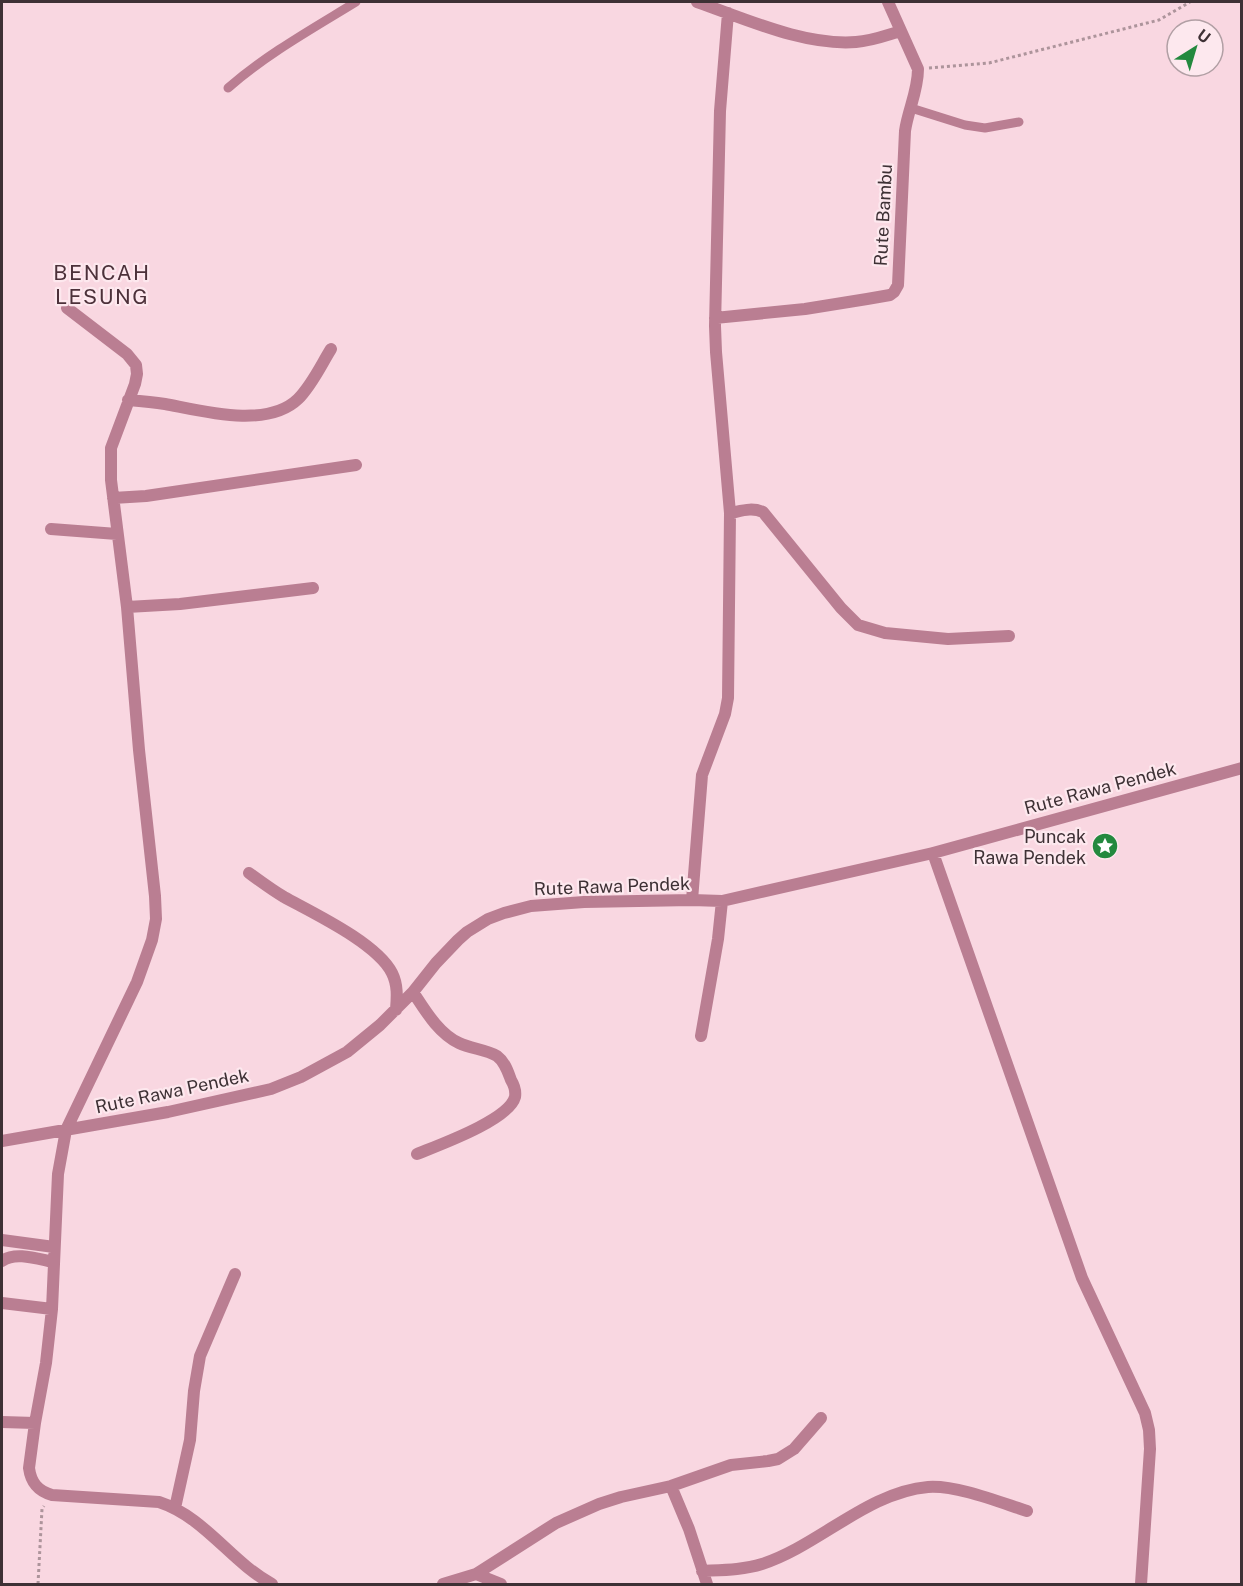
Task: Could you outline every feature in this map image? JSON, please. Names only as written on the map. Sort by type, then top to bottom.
[{"type":"street","points":[[697,2],[784,32],[822,41],[857,42],[901,32]]},
{"type":"street","points":[[888,2],[918,69]]},
{"type":"street","points":[[692,900],[702,776],[723,719],[728,698],[730,513],[715,322],[720,111],[728,13]]},
{"type":"street","name":"Rute Bambu","points":[[715,322],[883,297],[894,292],[898,285],[905,131],[918,80],[918,69]]},
{"type":"street","points":[[67,308],[117,345],[136,365],[137,374],[111,448],[111,480],[127,607],[156,919],[152,940],[137,982],[66,1130],[58,1174],[52,1309],[29,1468],[30,1475],[34,1484],[42,1491],[52,1495],[159,1502],[175,1508],[272,1584]]},
{"type":"street","points":[[128,400],[162,403],[190,410],[228,415],[247,416],[282,410],[297,400],[305,391],[331,349]]},
{"type":"street","points":[[113,498],[146,496],[356,465]]},
{"type":"street","points":[[730,513],[749,509],[763,512],[841,608],[858,625],[885,633],[948,639],[1009,636]]},
{"type":"street","points":[[51,529],[117,534]]},
{"type":"street","points":[[127,607],[180,604],[312,588]]},
{"type":"street","name":"Rute Rawa Pendek","points":[[2,1141],[168,1112],[252,1093],[291,1081],[324,1066],[347,1052],[396,1010],[458,940],[488,919],[504,913],[531,906],[584,902],[722,901],[933,853],[1242,768]]},
{"type":"street","points":[[933,853],[1082,1278],[1145,1413],[1150,1449],[1141,1584]]},
{"type":"street","points":[[249,873],[281,895],[346,932],[385,962],[395,980],[396,1010]]},
{"type":"street","points":[[701,1035],[718,939],[722,901]]},
{"type":"street","points":[[413,992],[430,1018],[446,1035],[459,1043],[492,1053],[500,1058],[515,1092],[510,1106],[499,1116],[417,1154]]},
{"type":"street","points":[[2,1240],[54,1247]]},
{"type":"street","points":[[2,1261],[14,1256],[53,1262]]},
{"type":"street","points":[[175,1508],[189,1440],[200,1356],[235,1274]]},
{"type":"street","points":[[2,1303],[52,1309]]},
{"type":"street","points":[[443,1584],[476,1574],[534,1536],[575,1514],[621,1497],[671,1486],[731,1465],[778,1459],[794,1449],[821,1418]]},
{"type":"street","points":[[2,1422],[35,1423]]},
{"type":"street","points":[[671,1486],[689,1529],[707,1584]]},
{"type":"street","points":[[702,1571],[762,1564],[800,1547],[874,1505],[900,1493],[928,1487],[948,1489],[1027,1511]]},
{"type":"street","points":[[476,1574],[501,1584]]},
{"type":"lane","points":[[228,88],[269,56],[356,2]]},
{"type":"lane","points":[[911,108],[953,122],[985,128],[1019,122]]},
{"type":"path","points":[[918,69],[989,63],[1160,20],[1191,2]]},
{"type":"path","points":[[38,1584],[42,1509],[52,1495]]},
{"type":"place","name":"Puncak Rawa Pendek","points":[[1105,846]]},
{"type":"district","name":"BENCAH LESUNG","points":[[102,284]]}]
